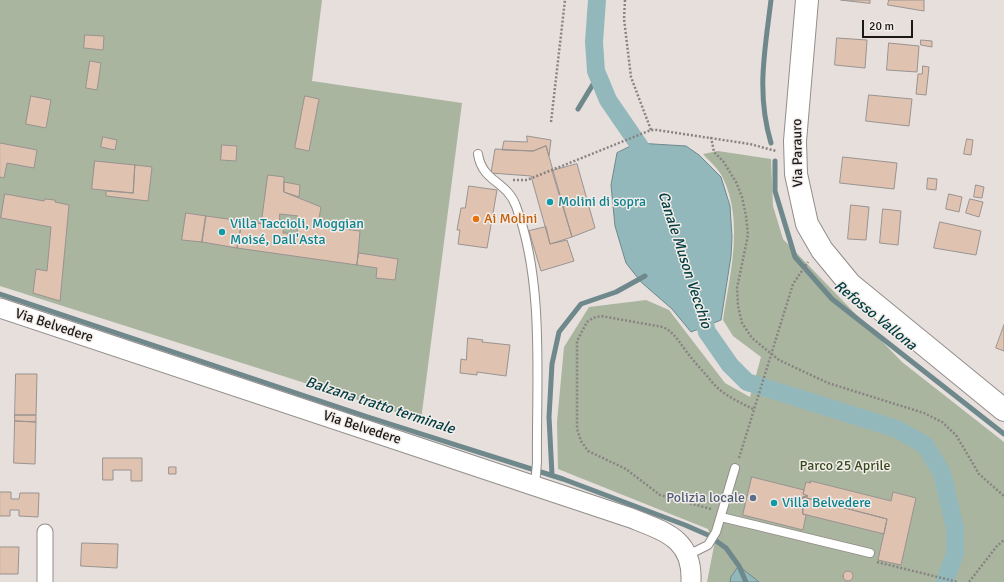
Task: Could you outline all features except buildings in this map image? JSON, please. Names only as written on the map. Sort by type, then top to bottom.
[{"type":"main road","name":"Via Parauro","points":[[807,0],[795,141],[796,174],[807,224],[822,250],[850,284],[1004,410]]},
{"type":"street","name":"Via Belvedere","points":[[0,308],[536,483],[660,529],[672,536],[688,555],[692,567],[691,582]]},
{"type":"street","points":[[45,532],[45,582]]},
{"type":"lane","points":[[478,154],[479,165],[485,174],[500,184],[516,205],[528,253],[535,293],[536,483]]},
{"type":"lane","points":[[688,555],[708,545],[716,532],[736,468]]},
{"type":"lane","points":[[722,515],[870,554]]},
{"type":"path","points":[[551,122],[565,0]]},
{"type":"path","points":[[625,0],[624,19],[631,77],[650,130]]},
{"type":"path","points":[[500,184],[507,180],[527,180],[650,130],[750,144],[779,152]]},
{"type":"path","points":[[711,138],[714,152],[723,161],[736,182],[742,197],[746,216],[748,235],[737,288],[738,306],[742,323],[752,338],[779,360],[828,383],[924,413],[942,422],[956,435],[979,474],[1004,496]]},
{"type":"path","points":[[736,468],[793,284],[805,266]]},
{"type":"path","points":[[722,515],[660,495],[626,469],[588,451],[581,441],[577,429],[577,341],[587,322],[593,318],[601,316],[663,328],[670,331],[714,384],[739,402],[754,409]]},
{"type":"path","points":[[969,582],[997,546],[1004,540]]},
{"type":"path","points":[[870,554],[869,560],[958,582]]},
{"type":"green space","points":[[0,0],[322,0],[312,81],[462,103],[421,420],[0,286]]},
{"type":"green space","name":"Parco 25 Aprile","points":[[718,151],[771,159],[773,206],[783,239],[902,362],[1004,442],[1004,582],[707,582],[714,546],[708,529],[558,469],[557,422],[564,347],[589,307],[646,300],[669,310],[725,383],[750,397],[761,357],[733,336],[723,320],[734,248],[733,212],[723,178],[703,154]]},
{"type":"water","points":[[637,143],[686,146],[699,155],[721,177],[730,206],[732,237],[731,256],[721,320],[691,332],[672,309],[641,282],[626,263],[615,226],[611,185],[617,153]]},
{"type":"water","points":[[739,566],[759,582],[730,582],[731,577]]},
{"type":"waterway","name":"Canale Muson Vecchio","points":[[597,0],[594,42],[596,71],[608,100],[643,151],[649,164]]},
{"type":"waterway","name":"Refosso Vallona","points":[[771,0],[763,72],[766,125],[771,143]]},
{"type":"waterway","points":[[578,109],[598,76]]},
{"type":"waterway","name":"Refosso Vallona","points":[[775,161],[775,191],[795,257],[832,299],[1004,434]]},
{"type":"waterway","points":[[552,475],[549,417],[552,364],[559,332],[581,304],[616,292],[645,276]]},
{"type":"waterway","name":"Balzana tratto terminale","points":[[0,294],[368,417],[563,479],[685,525],[708,535],[726,548],[739,566],[746,582]]},
{"type":"waterway","name":"Canale Muson Vecchio","points":[[699,303],[707,332],[730,365],[747,382],[897,429],[925,445],[942,473],[955,528],[955,553],[945,582]]},
{"type":"place","name":"Molini di sopra","points":[[550,202]]},
{"type":"place","name":"Ai Molini","points":[[476,219]]},
{"type":"place","name":"Villa Taccioli, Moggian Moisé, Dall'Asta","points":[[222,232]]},
{"type":"place","name":"Polizia locale","points":[[753,498]]},
{"type":"place","name":"Villa Belvedere","points":[[774,503]]}]
